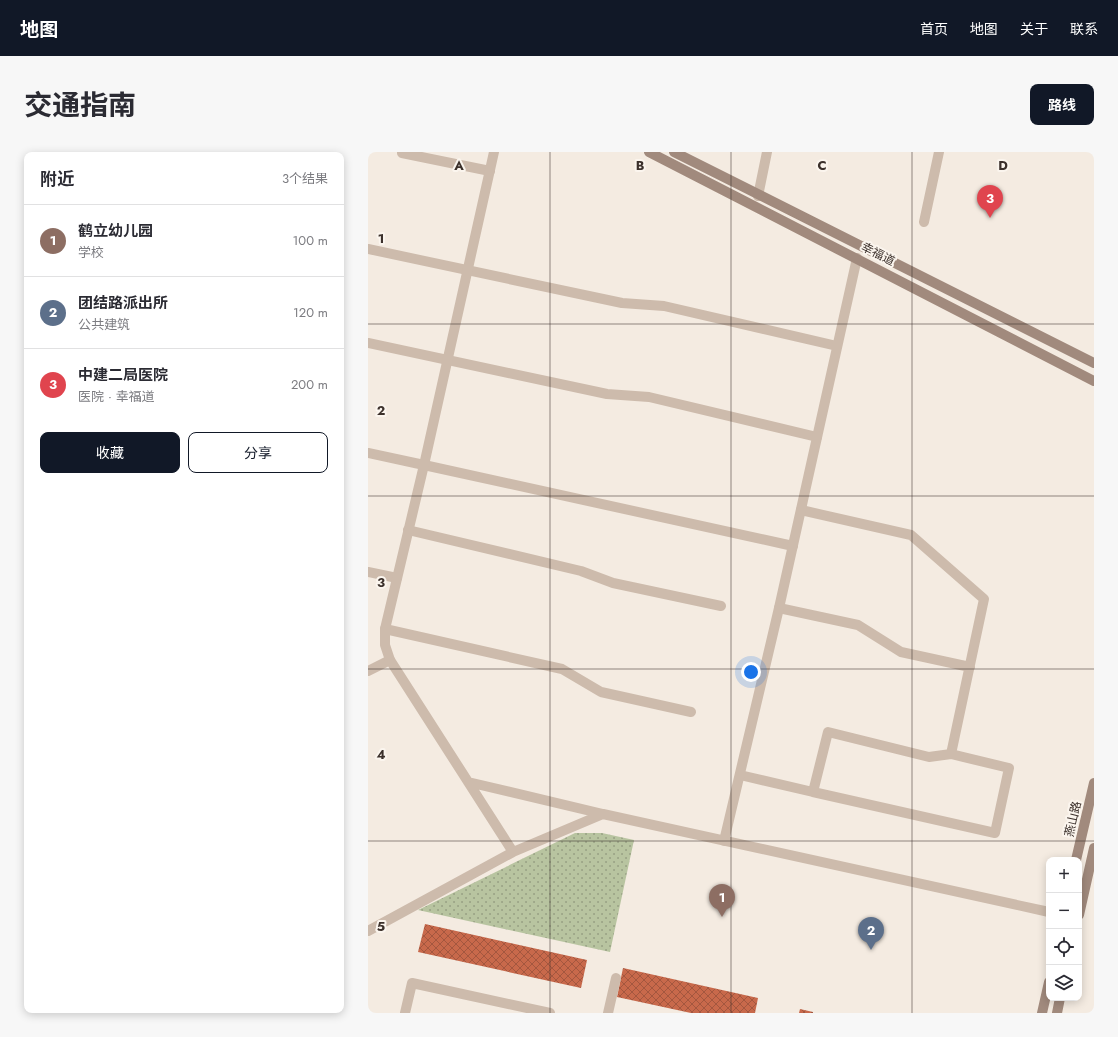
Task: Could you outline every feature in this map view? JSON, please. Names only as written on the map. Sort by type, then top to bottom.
[{"type":"main road","name":"幸福道","points":[[649,152],[1094,381]]},
{"type":"main road","name":"幸福道","points":[[674,152],[758,196],[1094,362]]},
{"type":"main road","name":"燕山路","points":[[1077,857],[1094,783]]},
{"type":"main road","points":[[1082,902],[1094,848]]},
{"type":"main road","points":[[1042,1013],[1046,995]]},
{"type":"main road","points":[[1057,1013],[1059,1001]]},
{"type":"street","points":[[494,152],[446,360],[424,465],[385,629],[385,645],[390,660],[513,852]]},
{"type":"street","points":[[758,196],[767,152]]},
{"type":"street","points":[[924,222],[939,152]]},
{"type":"street","points":[[402,153],[490,171]]},
{"type":"street","points":[[368,249],[622,303],[664,306],[837,346]]},
{"type":"street","points":[[724,841],[779,608],[857,258]]},
{"type":"street","points":[[368,343],[607,394],[649,397],[817,437]]},
{"type":"street","points":[[368,453],[793,546]]},
{"type":"street","points":[[801,510],[911,535],[984,599],[951,754]]},
{"type":"street","points":[[408,530],[580,571],[613,583],[721,606]]},
{"type":"street","points":[[368,572],[397,578]]},
{"type":"street","points":[[779,608],[858,625],[901,652],[970,667]]},
{"type":"street","points":[[385,629],[562,669],[601,692],[691,712]]},
{"type":"street","points":[[368,671],[390,660]]},
{"type":"street","points":[[740,775],[813,792],[995,833],[1009,768],[951,754],[929,757],[828,732],[813,792]]},
{"type":"street","points":[[468,782],[603,814],[1046,911]]},
{"type":"street","points":[[368,931],[513,852],[603,814]]},
{"type":"street","points":[[608,1013],[616,978]]},
{"type":"street","points":[[405,1013],[412,983],[550,1013]]},
{"type":"green space","points":[[575,833],[602,833],[634,840],[610,952],[418,910]]},
{"type":"building","points":[[425,924],[587,960],[581,988],[418,952]]},
{"type":"building","points":[[623,968],[758,998],[755,1013],[691,1013],[617,997]]},
{"type":"building","points":[[800,1009],[813,1012],[813,1013],[799,1013]]},
{"type":"place","name":"中建二局医院","points":[[990,218]]},
{"type":"place","name":"鹤立幼儿园","points":[[722,917]]},
{"type":"place","name":"团结路派出所","points":[[871,950]]}]
